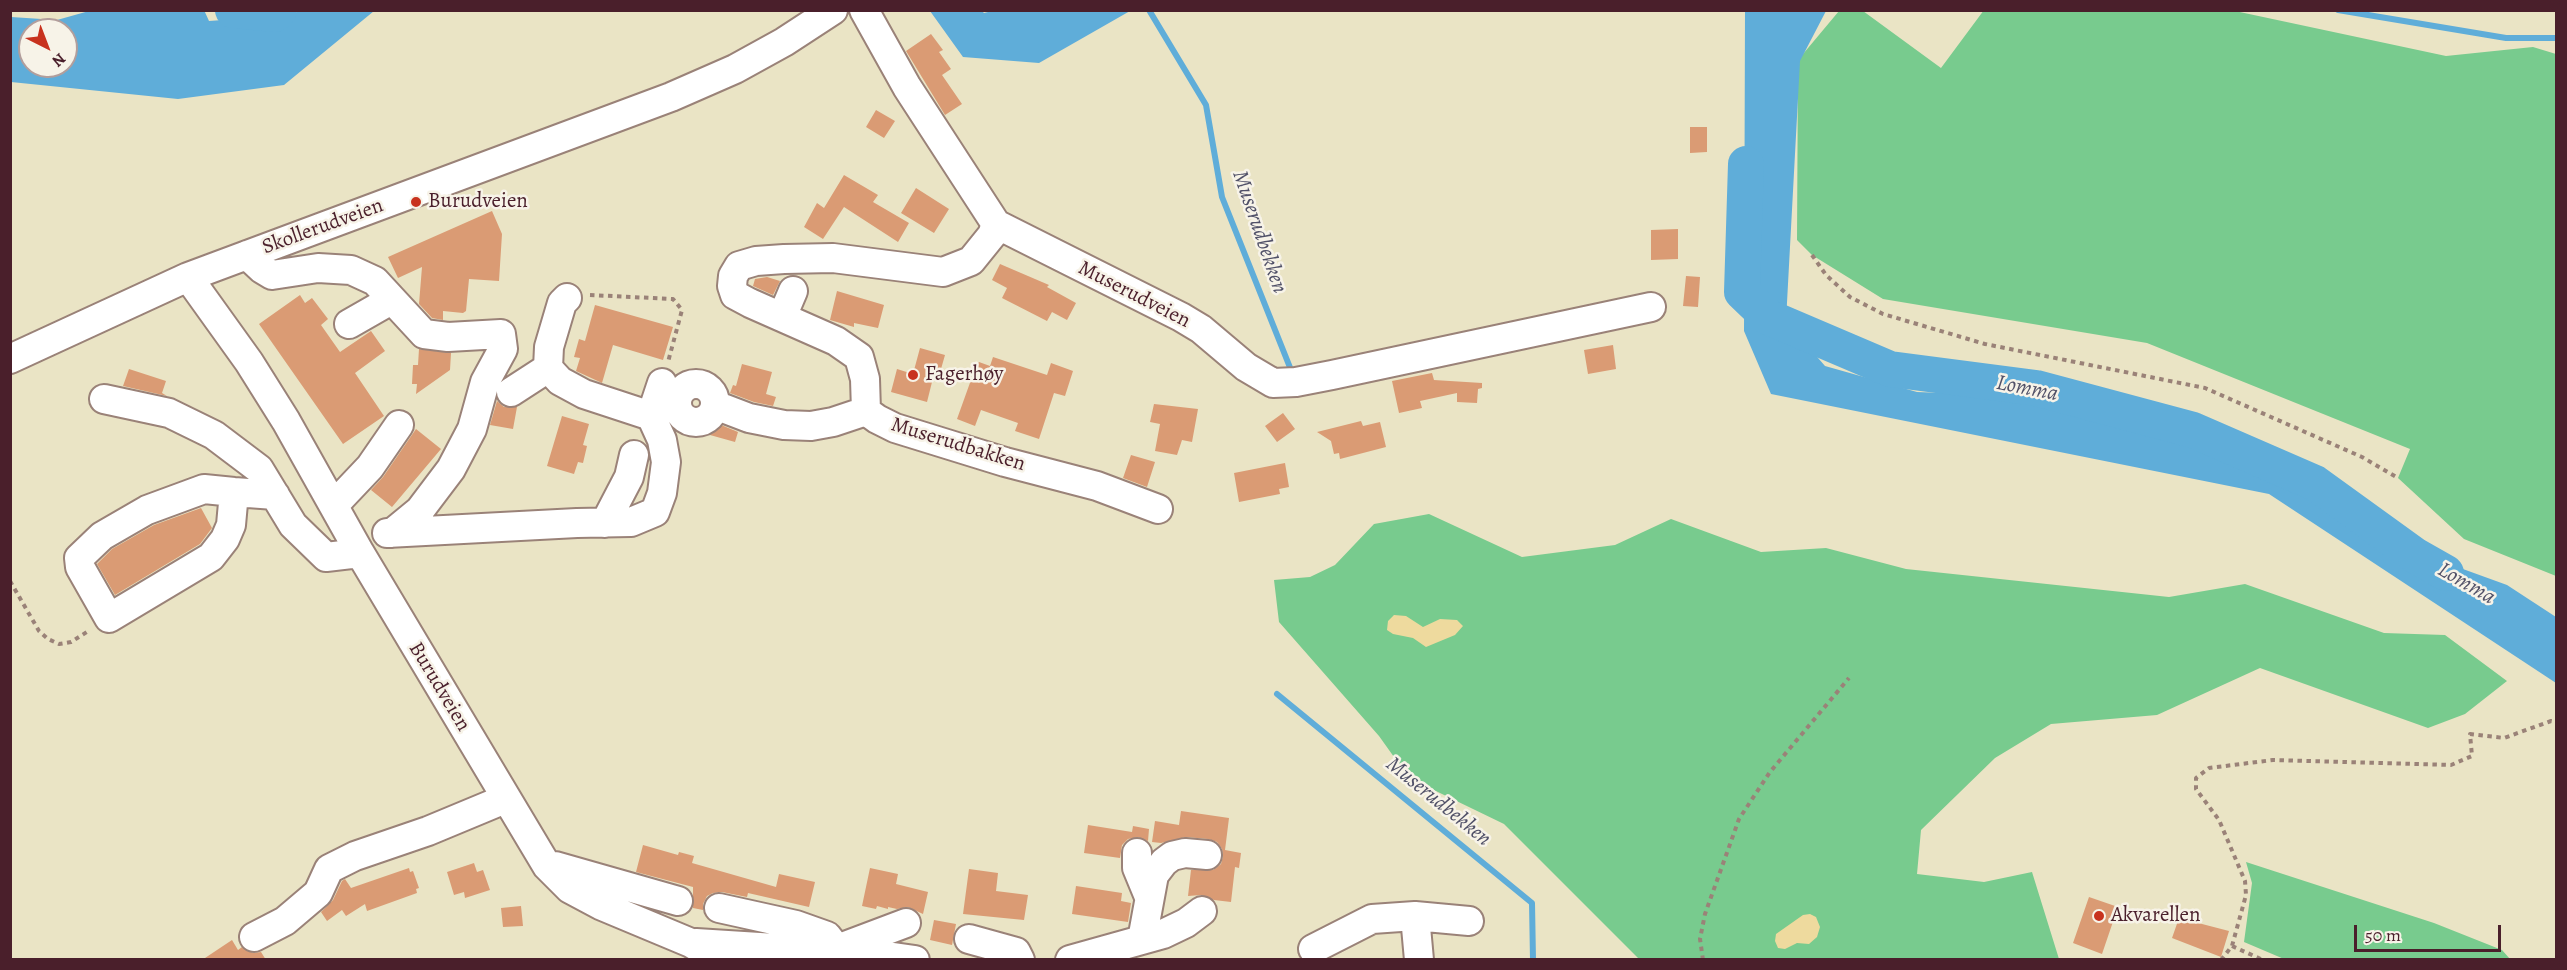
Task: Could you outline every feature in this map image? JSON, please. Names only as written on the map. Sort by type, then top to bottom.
[{"type":"street","name":"Skollerudveien","points":[[10,359],[188,277],[671,97],[735,69],[784,42],[832,10]]},
{"type":"street","points":[[864,10],[908,87],[996,224]]},
{"type":"street","name":"Muserudveien","points":[[996,224],[1181,316],[1201,329],[1246,367],[1273,383],[1296,382],[1332,375],[1651,307]]},
{"type":"street","name":"Muserudbakken","points":[[996,224],[992,235],[971,261],[943,272],[833,258],[756,261],[739,266],[733,276],[735,295],[836,341],[859,357],[865,379],[866,411],[895,428],[1005,462],[1097,486],[1158,509]]},
{"type":"street","points":[[247,255],[272,275],[318,268],[351,270],[375,281],[424,334],[448,337],[501,334],[504,349],[485,382],[472,429],[451,469],[420,510],[392,533]]},
{"type":"street","name":"Burudveien","points":[[188,277],[249,362],[547,866],[570,889],[691,943],[719,960]]},
{"type":"street","points":[[782,317],[793,291]]},
{"type":"street","points":[[567,298],[562,303],[549,347],[548,368],[560,381],[657,428],[687,420],[679,411],[677,403],[685,388],[697,385],[712,394],[715,405],[750,418],[784,425],[811,426],[834,422],[866,411]]},
{"type":"street","points":[[349,324],[391,300]]},
{"type":"street","points":[[510,392],[548,368]]},
{"type":"street","points":[[104,399],[169,413],[214,435],[259,469],[293,525],[326,557],[392,533],[631,522],[655,512],[665,477],[666,462],[657,428],[662,383]]},
{"type":"street","points":[[334,505],[370,467],[399,425]]},
{"type":"street","points":[[605,523],[632,462],[665,477]]},
{"type":"street","points":[[234,492],[231,525],[225,539],[211,557],[109,618],[80,567],[79,558],[102,536],[147,510],[204,489],[275,495]]},
{"type":"street","points":[[254,937],[285,921],[318,893],[329,869],[355,856],[428,831],[506,799]]},
{"type":"street","points":[[1142,940],[1154,875],[1172,856],[1185,853],[1207,855]]},
{"type":"street","points":[[1137,854],[1137,868],[1149,897]]},
{"type":"street","points":[[547,866],[561,866],[582,875],[678,901]]},
{"type":"street","points":[[719,908],[796,925],[827,936],[837,949],[906,923]]},
{"type":"street","points":[[1070,960],[1142,940],[1186,923],[1202,911]]},
{"type":"street","points":[[1313,950],[1372,919],[1414,916],[1469,921]]},
{"type":"street","points":[[1414,916],[1419,960]]},
{"type":"street","points":[[969,939],[1016,952],[1020,960]]},
{"type":"street","name":"Burudveien","points":[[691,943],[837,949],[915,960]]},
{"type":"path","points":[[1812,255],[1827,275],[1850,297],[1883,314],[1985,344],[2205,388],[2362,458],[2398,478]]},
{"type":"path","points":[[567,298],[592,295],[673,298],[682,310],[662,383]]},
{"type":"path","points":[[10,581],[39,631],[59,644],[71,642],[109,618]]},
{"type":"path","points":[[1702,960],[1700,939],[1705,914],[1739,819],[1770,772],[1849,678]]},
{"type":"path","points":[[2221,960],[2232,946],[2246,895],[2245,881],[2219,820],[2196,789],[2196,778],[2209,768],[2273,760],[2451,765],[2472,756],[2470,734],[2504,738],[2556,722]]},
{"type":"path","points":[[2232,946],[2263,960]]},
{"type":"green space","points":[[1984,10],[2235,11],[2446,56],[2533,47],[2556,54],[2556,576],[2464,539],[2398,478],[2410,449],[2147,343],[1883,299],[1812,255],[1797,240],[1798,60],[1839,11],[1863,11],[1941,68]]},
{"type":"green space","points":[[1429,514],[1522,557],[1615,545],[1671,519],[1761,552],[1826,548],[1906,569],[2169,597],[2245,584],[2384,633],[2445,635],[2507,681],[2465,714],[2428,728],[2260,668],[2157,715],[2051,724],[1995,758],[1921,830],[1917,874],[1984,882],[2032,872],[2059,959],[1639,959],[1504,824],[1409,778],[1379,736],[1279,622],[1274,580],[1310,577],[1335,565],[1374,524]]},
{"type":"green space","points":[[2246,862],[2434,923],[2502,950],[2510,959],[2284,959],[2244,942],[2252,883]]},
{"type":"sand","points":[[1394,615],[1406,616],[1423,627],[1440,619],[1457,620],[1463,626],[1455,635],[1426,647],[1413,638],[1393,634],[1387,630],[1388,621]]},
{"type":"sand","points":[[1810,914],[1816,917],[1820,927],[1817,937],[1809,944],[1797,943],[1785,949],[1778,948],[1775,941],[1776,934],[1803,915]]},
{"type":"water","points":[[204,10],[209,21],[293,15],[298,11],[374,11],[284,85],[178,99],[11,82],[11,17],[26,18],[18,18],[18,78],[78,78],[78,18],[64,18],[89,11]]},
{"type":"water","points":[[996,10],[1130,11],[1039,63],[963,57],[930,11],[982,11],[984,13]]},
{"type":"water","points":[[1745,11],[1826,11],[1800,61],[1786,321],[1825,366],[1917,392],[2042,397],[2259,464],[2405,548],[2507,585],[2556,617],[2556,683],[2269,494],[1771,394],[1744,331]]},
{"type":"building","points":[[931,34],[943,50],[939,52],[951,69],[942,75],[962,104],[945,115],[906,51]]},
{"type":"building","points":[[876,110],[895,121],[884,138],[866,127]]},
{"type":"building","points":[[1690,127],[1707,127],[1707,152],[1690,153]]},
{"type":"building","points":[[844,175],[878,195],[873,202],[909,223],[898,242],[844,207],[823,239],[804,227],[817,203],[824,208]]},
{"type":"building","points":[[916,188],[949,209],[934,233],[901,213]]},
{"type":"building","points":[[492,211],[502,234],[499,281],[469,279],[466,311],[463,313],[443,311],[443,320],[432,318],[419,304],[422,267],[398,278],[388,257]]},
{"type":"building","points":[[1678,229],[1678,259],[1651,260],[1651,230]]},
{"type":"building","points":[[1000,264],[1049,285],[1047,287],[1076,303],[1067,320],[1052,312],[1047,321],[1002,298],[1007,288],[992,280]]},
{"type":"building","points":[[1686,276],[1700,277],[1698,307],[1683,306]]},
{"type":"building","points":[[767,277],[780,281],[773,295],[753,286],[755,279]]},
{"type":"building","points":[[837,291],[884,305],[878,328],[854,323],[854,327],[830,320]]},
{"type":"building","points":[[300,295],[305,303],[312,298],[328,319],[321,325],[340,352],[371,331],[385,351],[355,373],[384,416],[343,444],[259,324]]},
{"type":"building","points":[[595,305],[673,327],[663,360],[613,345],[602,383],[576,371],[580,358],[574,357],[579,339],[585,341]]},
{"type":"building","points":[[1613,345],[1616,369],[1588,374],[1584,350]]},
{"type":"building","name":"Fagerhøy","points":[[920,348],[945,355],[939,376],[934,374],[927,402],[891,392],[897,369],[913,374]]},
{"type":"building","points":[[419,349],[451,353],[450,370],[416,394],[417,384],[412,384],[413,365],[418,365]]},
{"type":"building","points":[[993,357],[1047,375],[1051,363],[1073,371],[1065,396],[1054,393],[1039,439],[1015,431],[1018,423],[981,410],[975,426],[957,419],[976,366],[979,362],[990,366]]},
{"type":"building","points":[[742,364],[772,372],[766,394],[776,397],[773,406],[730,393],[733,385],[736,386]]},
{"type":"building","points":[[129,369],[166,381],[162,393],[167,396],[123,386]]},
{"type":"building","points":[[1432,373],[1434,380],[1482,383],[1482,388],[1478,389],[1477,403],[1457,402],[1457,393],[1420,401],[1422,408],[1399,413],[1392,381]]},
{"type":"building","points":[[497,401],[504,407],[517,407],[513,429],[490,425]]},
{"type":"building","points":[[1154,404],[1198,409],[1192,442],[1182,440],[1177,455],[1155,451],[1160,424],[1150,422]]},
{"type":"building","points":[[1283,413],[1295,429],[1277,442],[1265,426]]},
{"type":"building","points":[[562,416],[589,424],[583,445],[587,446],[583,463],[578,462],[574,474],[547,466]]},
{"type":"building","points":[[1361,421],[1363,426],[1380,422],[1386,447],[1340,459],[1339,453],[1334,454],[1331,441],[1317,432]]},
{"type":"building","points":[[714,422],[738,432],[735,442],[710,435]]},
{"type":"building","points":[[416,429],[441,449],[392,507],[371,490],[383,477]]},
{"type":"building","points":[[1131,455],[1155,462],[1147,487],[1123,478]]},
{"type":"building","points":[[1285,463],[1289,487],[1279,489],[1280,494],[1239,502],[1234,473]]},
{"type":"building","points":[[201,508],[212,528],[200,544],[115,595],[97,564],[112,549],[154,525]]},
{"type":"building","points":[[1181,811],[1229,818],[1225,850],[1241,853],[1239,868],[1235,867],[1231,902],[1214,900],[1201,895],[1188,896],[1191,870],[1213,870],[1221,864],[1222,849],[1217,842],[1186,837],[1161,843],[1152,842],[1155,821],[1179,825]]},
{"type":"building","points":[[1088,825],[1132,832],[1133,826],[1149,829],[1148,841],[1138,837],[1128,839],[1122,845],[1120,858],[1084,853]]},
{"type":"building","points":[[643,845],[678,855],[679,852],[694,856],[692,863],[776,887],[779,874],[815,882],[809,907],[748,893],[747,897],[722,892],[707,896],[703,910],[693,908],[693,887],[636,872]]},
{"type":"building","points":[[474,863],[477,872],[483,870],[490,890],[465,898],[464,892],[454,895],[447,872]]},
{"type":"building","points":[[409,868],[410,872],[413,871],[419,888],[416,889],[417,893],[367,911],[365,904],[346,916],[342,910],[327,921],[321,912],[333,900],[345,879],[351,888]]},
{"type":"building","points":[[870,868],[898,874],[896,884],[928,892],[923,914],[908,907],[897,909],[888,907],[888,909],[877,906],[876,909],[862,906]]},
{"type":"building","points":[[969,869],[998,873],[996,891],[1028,895],[1024,920],[963,914]]},
{"type":"building","points":[[1076,886],[1122,893],[1121,901],[1131,903],[1128,922],[1072,914]]},
{"type":"building","name":"Akvarellen","points":[[2089,897],[2118,907],[2102,954],[2073,943]]},
{"type":"building","points":[[521,906],[523,926],[503,927],[501,908]]},
{"type":"building","points":[[2179,918],[2229,931],[2221,957],[2172,938]]},
{"type":"building","points":[[934,920],[956,924],[952,945],[930,940]]},
{"type":"building","points":[[232,940],[238,950],[242,947],[253,953],[261,952],[266,960],[202,960]]},
{"type":"waterway","name":"Lomma","points":[[233,10],[275,14],[279,10]]},
{"type":"waterway","name":"Muserudbekken","points":[[1149,10],[1206,105],[1222,197],[1291,370]]},
{"type":"waterway","points":[[2338,10],[2506,38],[2556,38]]},
{"type":"waterway","name":"Lomma","points":[[1746,164],[1742,292],[1768,317],[1890,369],[2036,388],[2193,430],[2315,483],[2416,556],[2446,573]]},
{"type":"waterway","name":"Muserudbekken","points":[[1277,694],[1532,903],[1533,960]]},
{"type":"place","name":"Burudveien","points":[[416,202]]},
{"type":"place","name":"Fagerhøy","points":[[913,375]]},
{"type":"place","name":"Akvarellen","points":[[2099,916]]}]
